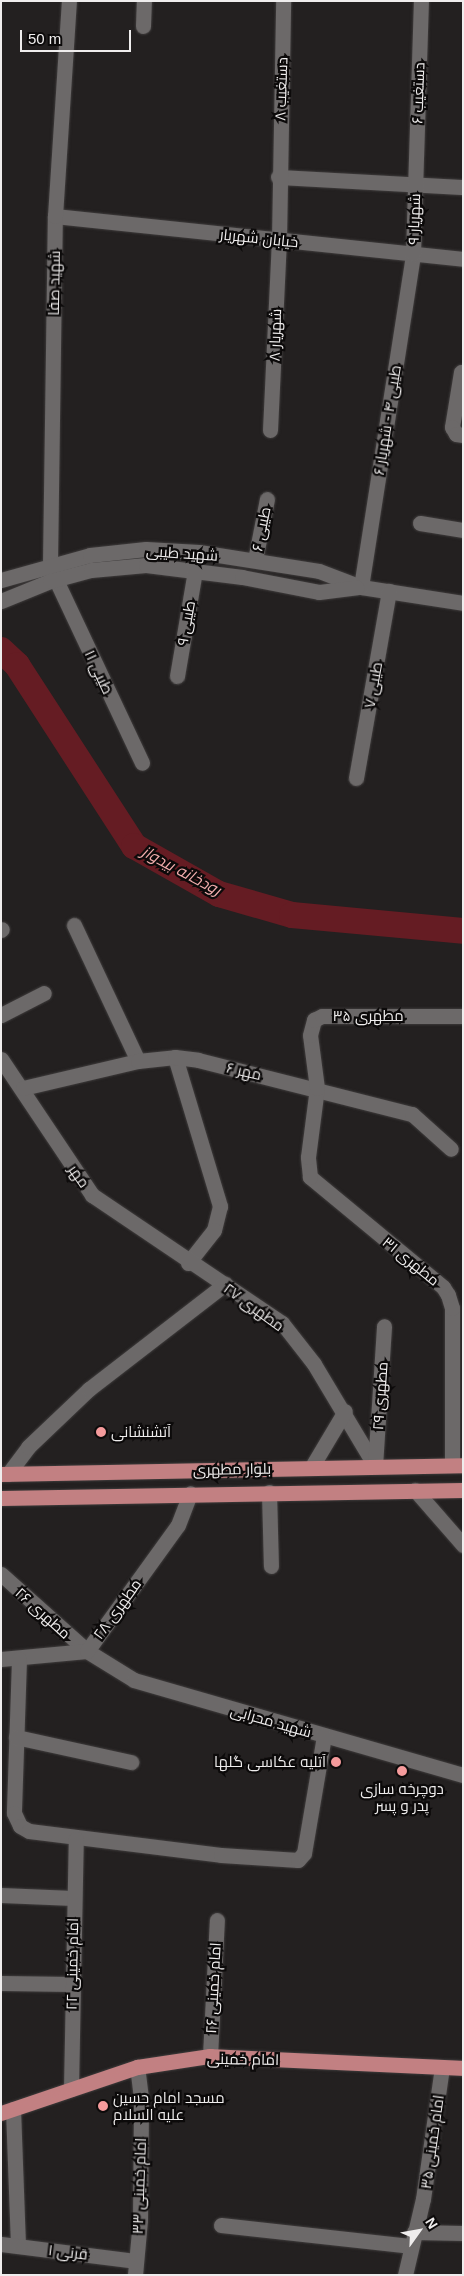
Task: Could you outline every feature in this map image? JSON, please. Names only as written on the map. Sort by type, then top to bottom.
[{"type":"main road","name":"بلوار مطهری","points":[[5,1474],[457,1465]]},
{"type":"main road","points":[[113,1471],[114,1494]]},
{"type":"main road","name":"بلوار مطهری","points":[[1,1498],[114,1494],[463,1490]]},
{"type":"main road","name":"امام خمینی","points":[[7,2111],[137,2067],[210,2056],[463,2068]]},
{"type":"street","name":"شهید صفا","points":[[50,564],[55,216],[69,1]]},
{"type":"street","points":[[143,26],[144,1]]},
{"type":"street","name":"دستغیب ۸","points":[[279,240],[278,178],[283,1]]},
{"type":"street","name":"دستغیب ۶","points":[[415,184],[421,1]]},
{"type":"street","points":[[278,178],[463,187]]},
{"type":"street","name":"شهریار ۹","points":[[413,254],[415,184]]},
{"type":"street","name":"خیابان شهریار","points":[[55,216],[463,259]]},
{"type":"street","name":"شهریار ۸","points":[[270,430],[279,240]]},
{"type":"street","name":"طیبی ۴ - شهریار ۶","points":[[361,587],[413,254]]},
{"type":"street","points":[[461,372],[452,427],[456,434],[463,435]]},
{"type":"street","name":"طیبی ۶","points":[[255,560],[267,499]]},
{"type":"street","points":[[420,523],[463,530]]},
{"type":"street","name":"شهید طیبی","points":[[2,580],[50,564],[90,555],[146,549],[199,552],[255,560],[319,571],[361,587],[463,603]]},
{"type":"street","name":"شهید طیبی","points":[[4,600],[56,580],[91,570],[146,565],[195,571],[318,592],[361,587]]},
{"type":"street","name":"طیبی ۹","points":[[177,676],[195,571]]},
{"type":"street","name":"طیبی ۱۱","points":[[56,580],[142,763]]},
{"type":"street","name":"طیبی ۷","points":[[356,778],[389,591]]},
{"type":"street","points":[[74,925],[138,1061]]},
{"type":"street","points":[[1,1015],[44,992]]},
{"type":"street","name":"مطهری ۳۵","points":[[317,1088],[310,1035],[314,1020],[322,1016],[463,1016]]},
{"type":"street","points":[[175,1057],[220,1206],[214,1230],[188,1262]]},
{"type":"street","name":"مهر ۶","points":[[23,1088],[138,1061],[175,1057],[317,1088],[412,1114],[451,1149]]},
{"type":"street","name":"مهر","points":[[1,1059],[23,1088],[92,1195],[188,1262]]},
{"type":"street","name":"مطهری ۳۱","points":[[317,1088],[308,1157],[310,1177],[443,1287],[448,1296],[452,1308],[457,1465]]},
{"type":"street","name":"مطهری ۲۷","points":[[188,1262],[225,1284],[282,1324],[314,1364],[345,1411],[375,1466]]},
{"type":"street","points":[[5,1474],[28,1447],[89,1389],[225,1284]]},
{"type":"street","name":"مطهری ۲۹","points":[[375,1466],[384,1326]]},
{"type":"street","points":[[311,1468],[345,1411]]},
{"type":"street","points":[[415,1490],[463,1546]]},
{"type":"street","points":[[269,1492],[271,1566]]},
{"type":"street","name":"مطهری ۲۸","points":[[1,1659],[19,1659],[87,1651],[178,1525],[190,1493]]},
{"type":"street","name":"مطهری ۲۶","points":[[1,1574],[87,1651]]},
{"type":"street","name":"شهید محرابی","points":[[87,1651],[134,1680],[463,1775]]},
{"type":"street","points":[[19,1659],[16,1737],[7,1809],[20,1826],[29,1831],[76,1839],[221,1855],[298,1860],[304,1853],[324,1736]]},
{"type":"street","points":[[16,1737],[131,1762]]},
{"type":"street","name":"امام خمینی ۲۲","points":[[71,2089],[73,1898],[76,1839]]},
{"type":"street","points":[[1,1895],[73,1898]]},
{"type":"street","name":"امام خمینی ۲۶","points":[[210,2056],[217,1920]]},
{"type":"street","points":[[1,1983],[72,1984]]},
{"type":"street","name":"امام خمینی ۳۵","points":[[406,2275],[412,2239],[423,2199],[442,2066]]},
{"type":"street","name":"امام خمینی ۳۳","points":[[135,2268],[140,2220],[141,2098],[137,2067]]},
{"type":"street","points":[[7,2111],[18,2246]]},
{"type":"street","points":[[220,2225],[412,2239],[463,2233]]},
{"type":"street","name":"قرنی ۱","points":[[1,2244],[135,2268]]},
{"type":"waterway","name":"رودخانه بیدواز","points":[[1,650],[17,665],[134,846],[219,894],[292,915],[463,931]]},
{"type":"place","name":"آتشنشانی","points":[[101,1432]]},
{"type":"place","name":"آتلیه عکاسی گلها","points":[[336,1762]]},
{"type":"place","name":"دوچرخه سازی پدر و پسر","points":[[402,1771]]},
{"type":"place","name":"مسجد امام حسین علیه السلام","points":[[103,2106]]}]
